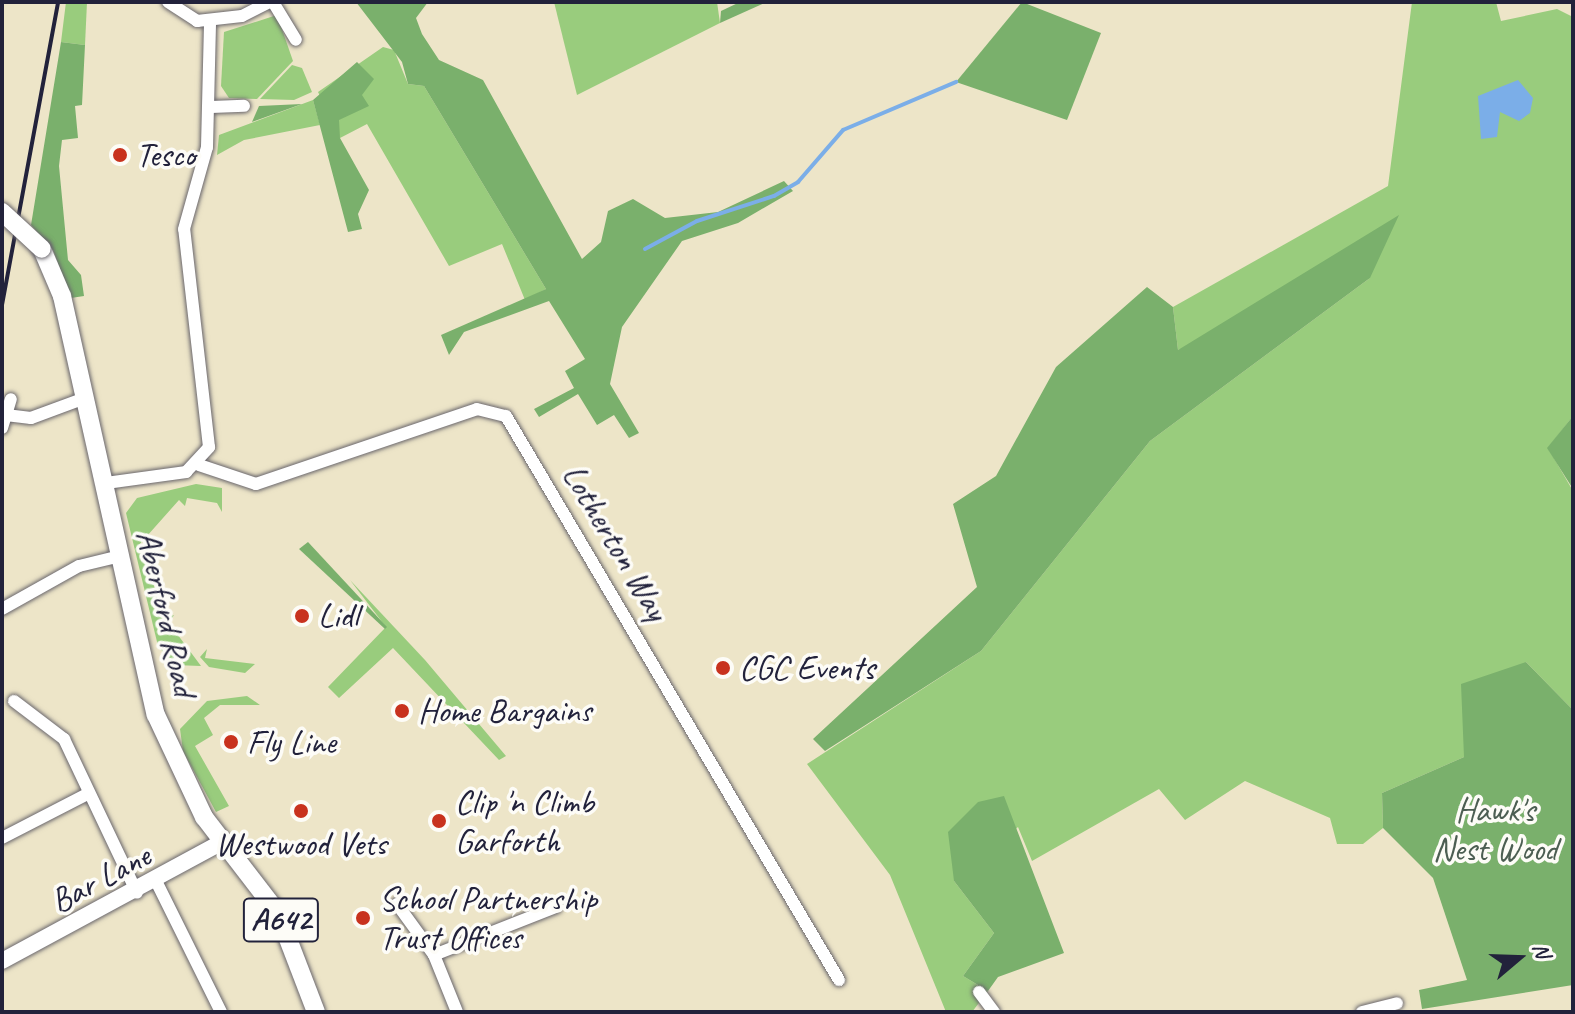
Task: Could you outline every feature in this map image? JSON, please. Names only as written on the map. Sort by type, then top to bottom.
[{"type":"main road","name":"Aberford Road","points":[[2,212],[42,249],[62,296],[156,715],[185,784],[222,842],[278,913],[316,1012]]},
{"type":"street","points":[[168,2],[189,18],[210,20],[272,2],[296,40]]},
{"type":"street","points":[[106,483],[199,465],[209,438],[184,229],[206,157],[211,107],[210,20]]},
{"type":"street","points":[[211,107],[244,106]]},
{"type":"street","points":[[11,399],[4,421],[31,418],[85,398]]},
{"type":"street","name":"Lotherton Way","points":[[199,465],[256,484],[477,409],[506,416],[839,980]]},
{"type":"street","points":[[2,609],[79,566],[120,556]]},
{"type":"street","points":[[14,701],[59,732],[137,893]]},
{"type":"street","points":[[2,838],[89,793]]},
{"type":"street","name":"Bar Lane","points":[[2,961],[157,883],[222,842]]},
{"type":"street","points":[[157,883],[221,1012]]},
{"type":"street","points":[[397,904],[434,955],[457,1012]]},
{"type":"street","points":[[434,955],[556,907]]},
{"type":"street","points":[[979,992],[994,1012]]},
{"type":"street","points":[[1362,1012],[1397,1003]]},
{"type":"green space","points":[[66,2],[87,2],[85,45],[61,42]]},
{"type":"green space","points":[[356,2],[428,2],[416,18],[422,34],[439,60],[483,80],[582,259],[601,242],[608,211],[633,199],[665,218],[718,212],[784,181],[793,191],[738,223],[682,241],[622,327],[610,384],[639,433],[629,438],[614,415],[597,425],[578,394],[539,417],[534,409],[574,388],[565,371],[585,359],[549,301],[464,332],[449,355],[441,335],[546,289],[424,86],[408,84],[402,62]]},
{"type":"green space","points":[[554,2],[717,2],[720,23],[577,95]]},
{"type":"green space","points":[[740,2],[767,2],[720,23],[721,11]]},
{"type":"green space","points":[[1022,2],[1101,33],[1067,120],[956,82]]},
{"type":"green space","points":[[1412,2],[1496,2],[1501,21],[1557,9],[1573,17],[1573,416],[1548,448],[1573,491],[1573,710],[1526,662],[1464,757],[1382,793],[1383,828],[1363,844],[1337,844],[1330,818],[1245,781],[1185,820],[1159,789],[1032,861],[1018,827],[954,881],[994,933],[963,976],[988,991],[972,1012],[946,1012],[890,875],[807,764],[981,651],[1150,441],[1370,278],[1178,350],[1173,307],[1388,186]]},
{"type":"green space","points":[[277,15],[293,61],[257,99],[229,98],[221,86],[224,32]]},
{"type":"green space","points":[[61,42],[85,45],[82,105],[75,106],[78,138],[62,140],[59,166],[68,260],[81,275],[84,296],[71,298],[53,250],[31,225]]},
{"type":"green space","points":[[383,47],[394,50],[408,84],[424,86],[546,289],[525,300],[502,244],[449,266],[367,124],[340,138],[318,92]]},
{"type":"green space","points":[[357,62],[374,79],[362,95],[369,106],[339,120],[340,138],[369,190],[358,214],[362,229],[348,232],[313,100]]},
{"type":"green space","points":[[292,65],[302,68],[312,92],[294,100],[260,99]]},
{"type":"green space","points":[[313,100],[320,125],[244,140],[217,155],[219,135]]},
{"type":"green space","points":[[302,104],[252,122],[259,106]]},
{"type":"green space","points":[[1399,215],[1370,278],[1150,441],[981,651],[825,751],[813,739],[977,587],[953,504],[996,476],[1056,367],[1147,287],[1173,307],[1178,350]]},
{"type":"green space","points":[[1573,416],[1573,489],[1547,448]]},
{"type":"green space","points":[[196,484],[222,488],[222,512],[217,503],[187,498],[185,506],[179,500],[139,545],[166,618],[174,615],[169,623],[201,666],[174,665],[158,646],[126,513],[137,498]]},
{"type":"green space","points":[[308,542],[387,627],[385,629],[299,549]]},
{"type":"green space","points":[[350,580],[425,660],[506,756],[499,760],[393,648],[339,698],[328,687],[386,627]]},
{"type":"green space","points":[[207,649],[205,658],[255,664],[245,673],[209,667],[200,657]]},
{"type":"green space","name":"Hawk's Nest Wood","points":[[1526,662],[1573,710],[1573,985],[1422,1009],[1419,990],[1467,980],[1433,878],[1383,828],[1382,793],[1464,757],[1461,684]]},
{"type":"green space","points":[[247,696],[260,705],[220,705],[204,718],[213,735],[195,746],[229,806],[216,812],[183,751],[180,729],[207,701]]},
{"type":"green space","points":[[1004,796],[1064,953],[998,977],[988,991],[963,976],[994,933],[954,881],[948,832],[978,802]]},
{"type":"water","points":[[1518,80],[1533,98],[1530,113],[1519,121],[1500,112],[1497,137],[1481,139],[1478,96]]},
{"type":"waterway","points":[[645,249],[697,221],[774,196],[798,182],[843,130],[956,82]]},
{"type":"railway","points":[[2,305],[58,2]]},
{"type":"place","name":"Tesco","points":[[120,155]]},
{"type":"place","name":"Lidl","points":[[302,616]]},
{"type":"place","name":"CGC Events","points":[[723,668]]},
{"type":"place","name":"Home Bargains","points":[[402,711]]},
{"type":"place","name":"Fly Line","points":[[231,742]]},
{"type":"place","name":"Westwood Vets","points":[[301,811]]},
{"type":"place","name":"Clip 'n Climb Garforth","points":[[439,821]]},
{"type":"place","name":"School Partnership Trust Offices","points":[[363,918]]}]
